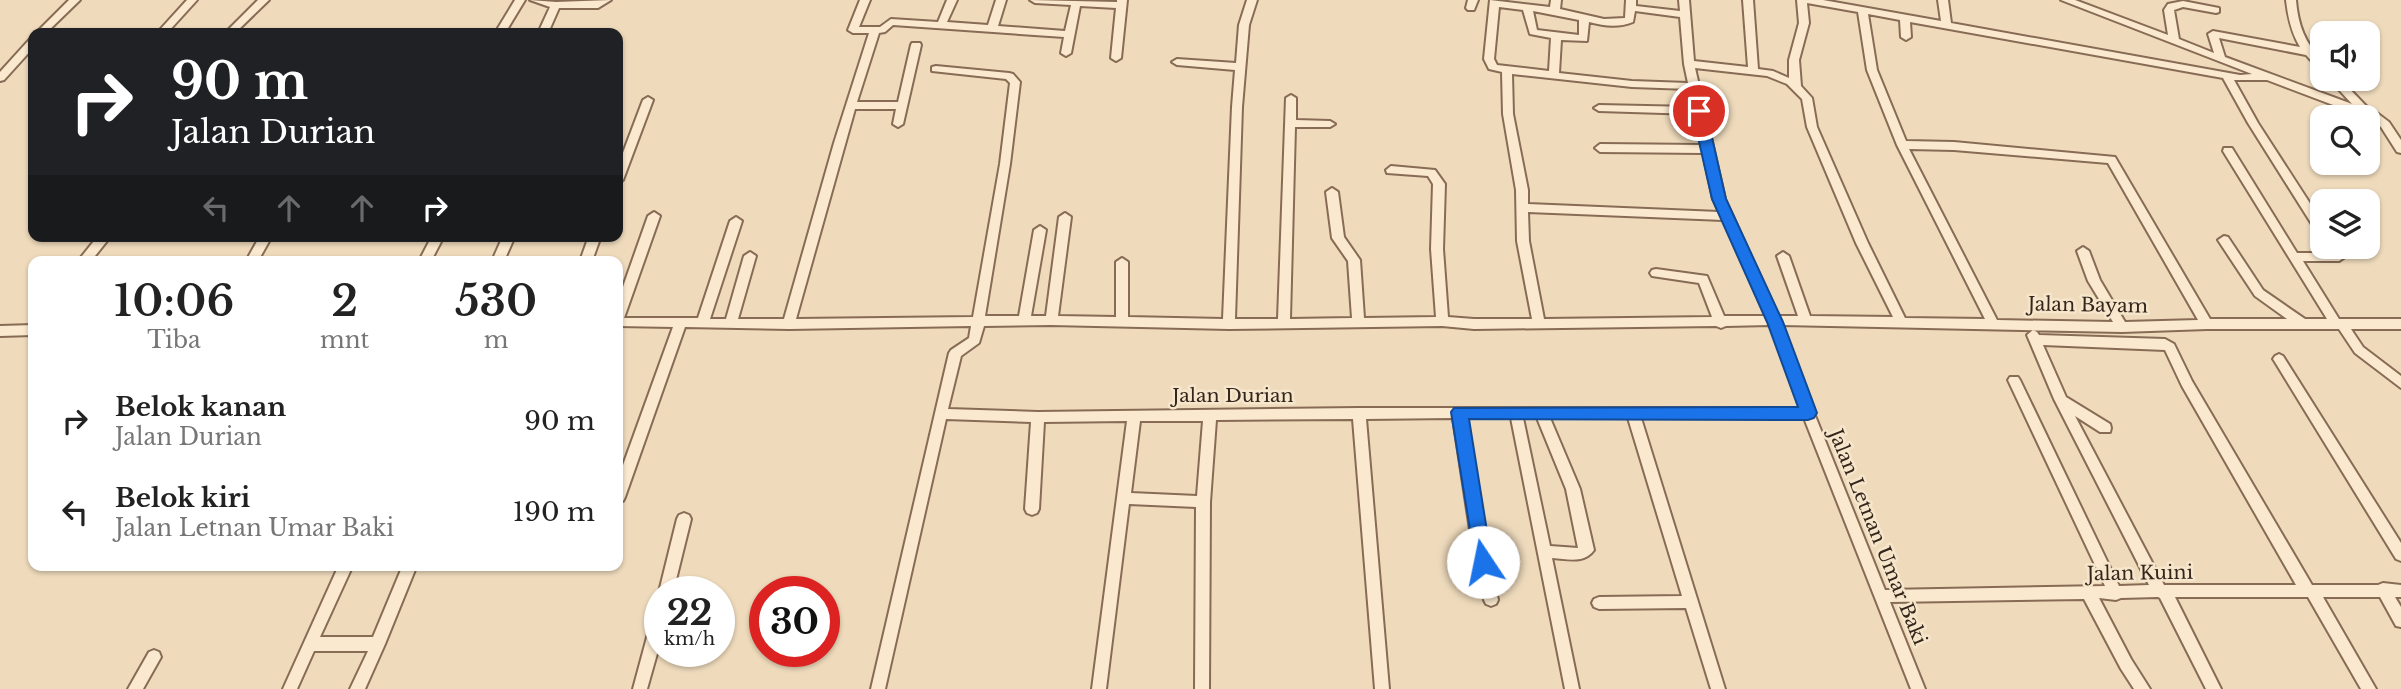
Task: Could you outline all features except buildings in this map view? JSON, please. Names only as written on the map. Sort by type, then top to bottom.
[{"type":"street","points":[[46,28],[75,0]]},
{"type":"street","points":[[167,28],[192,0]]},
{"type":"street","points":[[235,28],[264,0]]},
{"type":"street","points":[[503,28],[520,0]]},
{"type":"street","points":[[535,0],[556,5],[598,5],[606,0]]},
{"type":"street","points":[[865,0],[852,30],[874,32],[884,29],[891,22],[1070,34]]},
{"type":"street","points":[[941,25],[951,0]]},
{"type":"street","points":[[992,29],[1002,0]]},
{"type":"street","points":[[1035,0],[1122,2],[1116,58]]},
{"type":"street","points":[[1229,324],[1240,68],[1244,25],[1252,0]]},
{"type":"street","name":"Jalan Letnan Umar Baki","points":[[1684,0],[1689,64],[1719,199],[1775,322],[1808,413],[1919,689]]},
{"type":"street","points":[[1748,0],[1749,47],[1753,70]]},
{"type":"street","points":[[1796,86],[1793,67],[1796,44],[1804,22],[1804,0],[2227,76],[2267,77]]},
{"type":"street","points":[[1943,0],[1946,24]]},
{"type":"street","points":[[2066,0],[2090,5],[2174,42],[2342,105]]},
{"type":"street","points":[[2291,0],[2293,25],[2308,52]]},
{"type":"street","points":[[1066,53],[1070,34],[1070,1]]},
{"type":"street","points":[[1685,15],[1631,4],[1630,20],[1623,24],[1584,19],[1556,5],[1527,7],[1495,2],[1489,59],[1493,67],[1507,70],[1632,84],[1694,86]]},
{"type":"street","points":[[2174,42],[2168,10],[2171,6],[2183,4],[2216,10]]},
{"type":"street","points":[[545,28],[556,5]]},
{"type":"street","points":[[1527,7],[1533,32],[1584,39],[1584,19]]},
{"type":"street","points":[[1863,10],[1872,70],[1902,145],[1993,324]]},
{"type":"street","points":[[1905,19],[1906,37]]},
{"type":"street","points":[[789,324],[874,32]]},
{"type":"street","points":[[2221,60],[2213,34],[2308,52]]},
{"type":"street","points":[[1554,76],[1556,36]]},
{"type":"street","points":[[898,124],[916,45]]},
{"type":"street","points":[[0,78],[28,47]]},
{"type":"street","points":[[1177,62],[1240,68]]},
{"type":"street","points":[[1689,64],[1753,70],[1785,78],[1807,98],[1817,138],[1901,322]]},
{"type":"street","points":[[878,689],[955,353],[973,342],[978,321],[1005,164],[1015,82],[1014,78],[1004,75],[936,69]]},
{"type":"street","points":[[1507,70],[1508,114],[1521,190],[1523,241],[1539,322]]},
{"type":"street","points":[[2227,76],[2253,123],[2310,212]]},
{"type":"street","points":[[2346,91],[2359,105]]},
{"type":"street","points":[[1284,323],[1291,98]]},
{"type":"street","points":[[623,167],[648,100]]},
{"type":"street","points":[[851,106],[903,106]]},
{"type":"street","points":[[1599,108],[1699,111]]},
{"type":"street","points":[[2380,118],[2392,130],[2401,149]]},
{"type":"street","points":[[1291,123],[1330,124]]},
{"type":"street","points":[[1902,145],[1954,146],[2111,160],[2207,324]]},
{"type":"street","points":[[1600,148],[1709,149]]},
{"type":"street","points":[[2228,151],[2339,324],[2359,350],[2401,383]]},
{"type":"street","points":[[1391,170],[1431,173],[1439,184],[1437,249],[1442,321]]},
{"type":"street","points":[[1332,192],[1338,238],[1354,260],[1358,322]]},
{"type":"street","points":[[1522,208],[1726,216]]},
{"type":"street","points":[[623,306],[654,216]]},
{"type":"street","points":[[1051,320],[1065,217]]},
{"type":"street","points":[[703,322],[736,221]]},
{"type":"street","points":[[1024,321],[1040,230]]},
{"type":"street","points":[[2224,240],[2259,292],[2302,324]]},
{"type":"street","points":[[88,256],[100,242]]},
{"type":"street","points":[[2083,251],[2094,281],[2122,327]]},
{"type":"street","points":[[731,322],[750,256]]},
{"type":"street","points":[[1783,256],[1806,320]]},
{"type":"street","points":[[2295,257],[2310,257]]},
{"type":"street","points":[[1122,262],[1122,323]]},
{"type":"street","points":[[1656,272],[1703,279],[1721,323]]},
{"type":"street","name":"Jalan Bayam","points":[[623,320],[789,324],[1051,320],[1229,324],[1442,321],[1474,324],[1806,320],[2122,327],[2401,324]]},
{"type":"street","points":[[623,483],[681,323]]},
{"type":"street","points":[[2029,324],[2062,401],[2214,689]]},
{"type":"street","points":[[0,331],[28,330]]},
{"type":"street","points":[[2034,340],[2170,346],[2186,383],[2369,689]]},
{"type":"street","points":[[2279,359],[2401,555]]},
{"type":"street","points":[[2014,380],[2116,594]]},
{"type":"street","points":[[2062,401],[2105,428]]},
{"type":"street","points":[[1460,412],[1479,543],[1491,600]]},
{"type":"street","name":"Jalan Durian","points":[[941,414],[1038,417],[1460,412],[1808,413]]},
{"type":"street","points":[[1359,413],[1382,689]]},
{"type":"street","points":[[1516,413],[1572,689]]},
{"type":"street","points":[[1633,413],[1660,495],[1689,602],[1718,689]]},
{"type":"street","points":[[1542,414],[1573,489],[1587,550],[1580,554],[1543,551]]},
{"type":"street","points":[[1099,689],[1134,415]]},
{"type":"street","points":[[1202,689],[1203,502],[1210,415]]},
{"type":"street","points":[[1032,509],[1038,417]]},
{"type":"street","points":[[1124,498],[1203,502]]},
{"type":"street","points":[[670,576],[684,519]]},
{"type":"street","points":[[290,689],[343,571]]},
{"type":"street","points":[[357,689],[408,571]]},
{"type":"street","points":[[2382,589],[2401,621]]},
{"type":"street","name":"Jalan Kuini","points":[[1880,596],[2382,589],[2401,591]]},
{"type":"street","points":[[2088,594],[2133,676],[2143,689]]},
{"type":"street","points":[[1599,603],[1689,602]]},
{"type":"street","points":[[310,644],[378,644]]},
{"type":"street","points":[[135,689],[153,657]]},
{"type":"street","points":[[640,689],[646,667]]},
{"type":"route","points":[[1483,562],[1460,412],[1808,413],[1775,322],[1719,199],[1699,111]]}]
